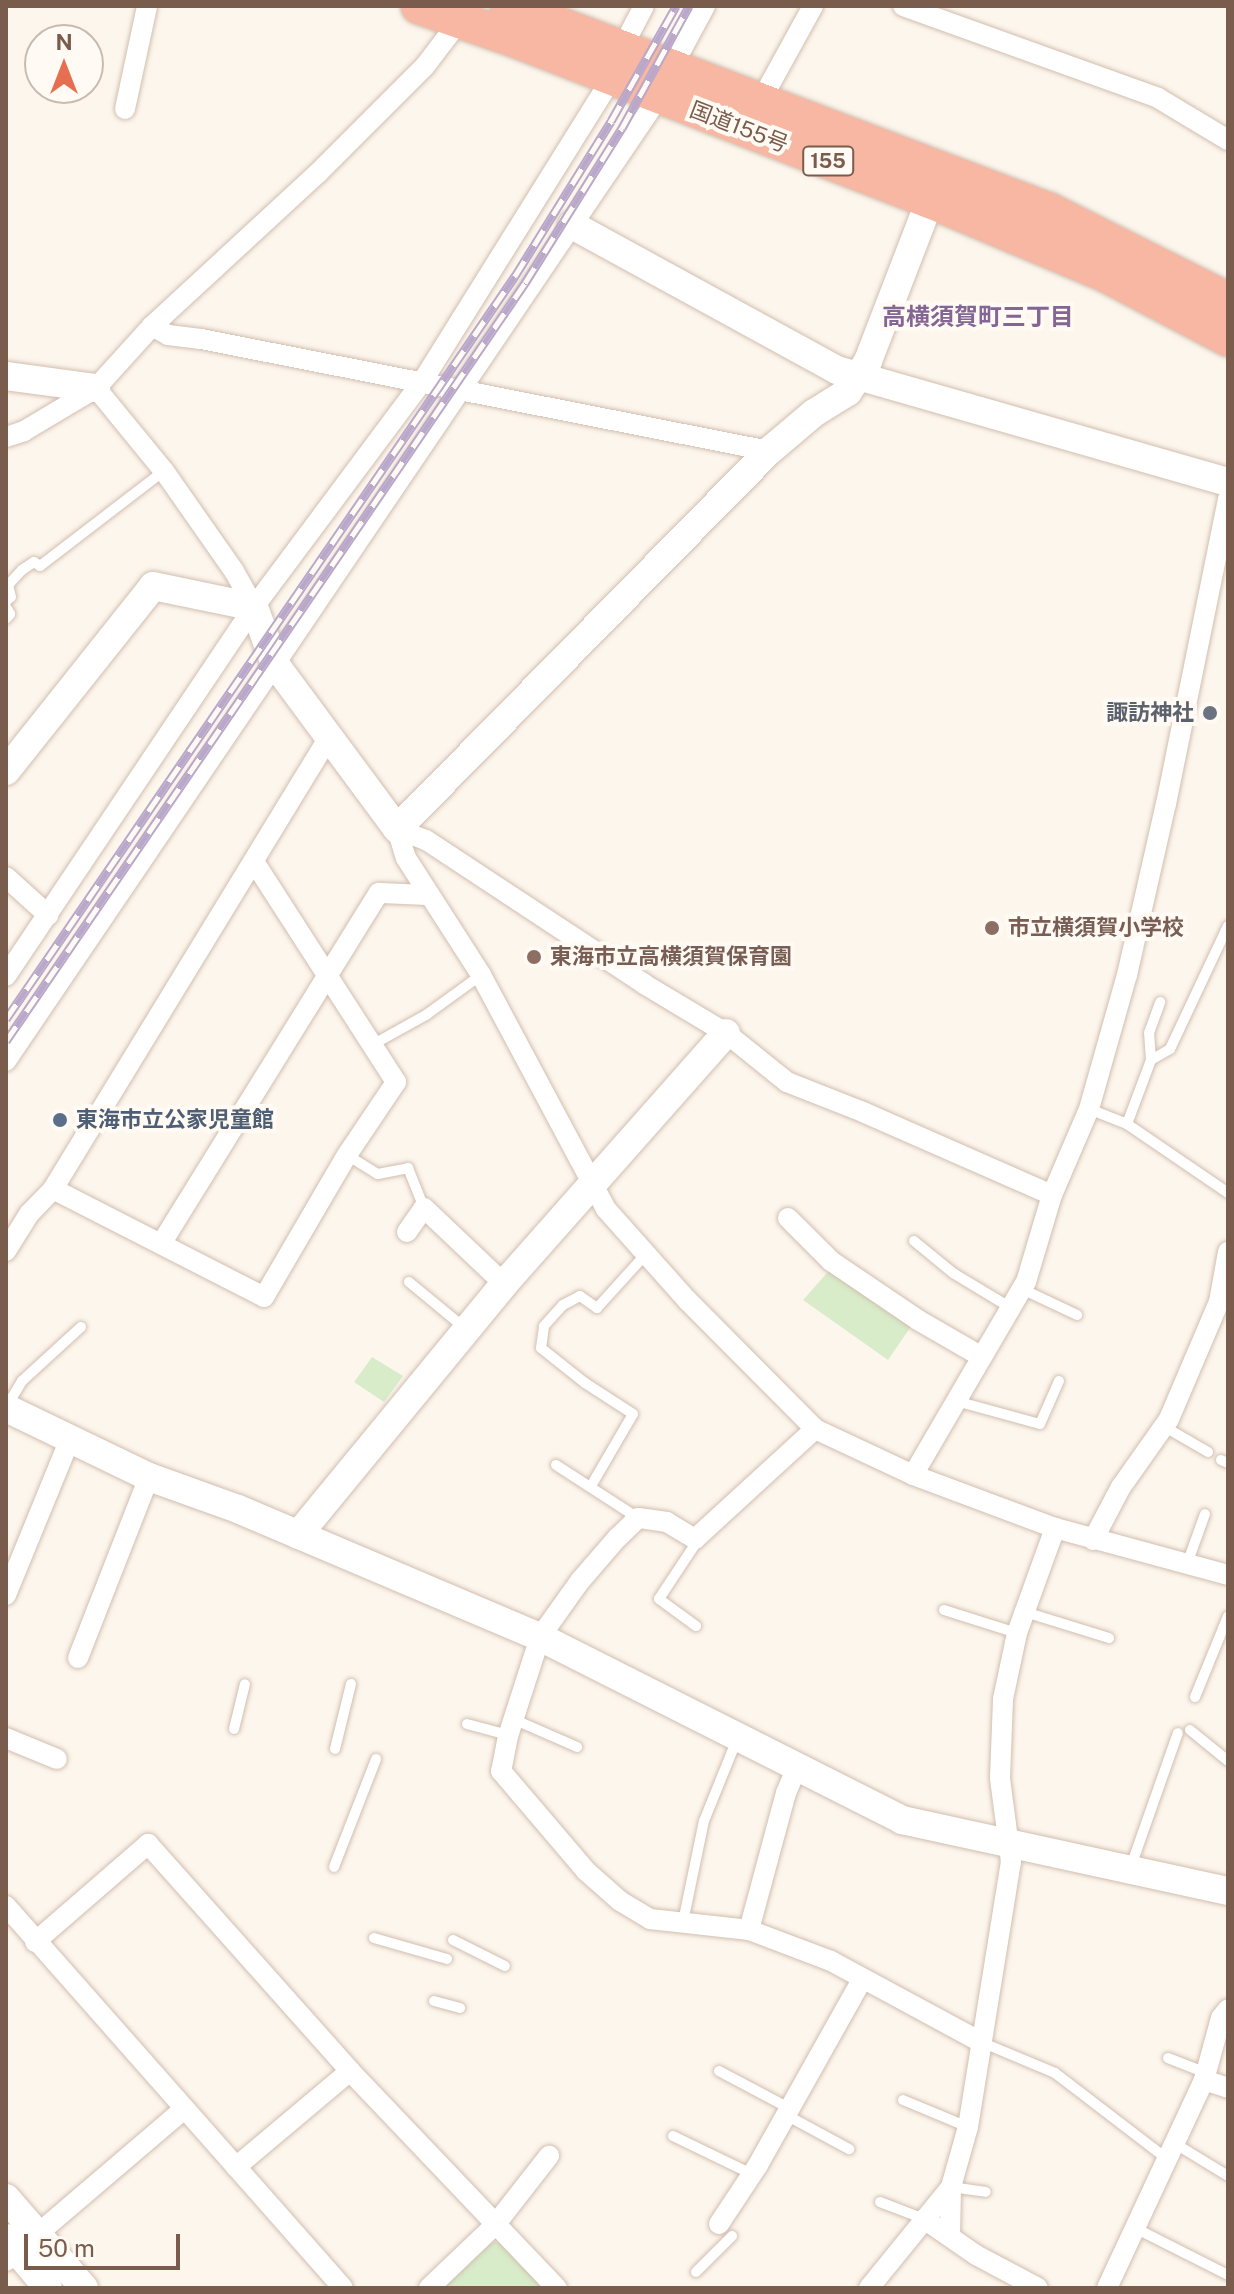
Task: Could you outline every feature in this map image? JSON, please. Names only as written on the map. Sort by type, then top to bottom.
[{"type":"highway","name":"国道155号","points":[[419,6],[617,63]]},
{"type":"highway","name":"国道155号","points":[[509,6],[617,63],[1104,273],[1228,338]]},
{"type":"highway","name":"国道155号","points":[[665,83],[759,104],[1049,211],[1228,301]]},
{"type":"street","points":[[125,109],[147,6]]},
{"type":"street","points":[[6,976],[254,607],[422,382],[617,63],[644,6]]},
{"type":"street","points":[[6,1061],[463,390],[665,83],[705,6]]},
{"type":"street","points":[[759,104],[813,6]]},
{"type":"street","points":[[903,6],[1158,98],[1228,140]]},
{"type":"street","points":[[6,437],[24,431],[96,388],[152,326],[317,174],[425,66],[460,20]]},
{"type":"street","points":[[397,829],[769,451],[814,413],[848,392],[868,361],[930,200]]},
{"type":"street","points":[[572,225],[837,370],[1228,482]]},
{"type":"street","points":[[152,326],[168,335],[769,451]]},
{"type":"street","points":[[6,376],[96,388],[164,471],[234,571],[254,607],[275,664],[397,829],[406,858],[481,975],[606,1209],[815,1429],[913,1475],[1055,1528],[1228,1575]]},
{"type":"street","points":[[913,1475],[1022,1289],[1052,1195],[1089,1109],[1127,975],[1163,820],[1228,498]]},
{"type":"street","points":[[6,771],[153,586],[254,607]]},
{"type":"street","points":[[6,1251],[29,1214],[53,1189],[329,737]]},
{"type":"street","points":[[397,829],[426,840],[644,984],[726,1033],[787,1082],[1052,1195]]},
{"type":"street","points":[[53,1189],[264,1297],[347,1155],[396,1082],[254,862]]},
{"type":"street","points":[[6,877],[48,915]]},
{"type":"street","points":[[161,1244],[379,893],[429,895]]},
{"type":"street","points":[[298,1535],[504,1284],[726,1033]]},
{"type":"street","points":[[407,1232],[424,1208],[504,1284]]},
{"type":"street","points":[[788,1218],[835,1264],[918,1320],[982,1357]]},
{"type":"street","points":[[1093,1540],[1121,1487],[1163,1426],[1223,1304],[1228,1252]]},
{"type":"street","points":[[6,1408],[149,1477],[298,1535],[540,1637],[902,1820],[1228,1891]]},
{"type":"street","points":[[815,1429],[695,1539],[667,1522],[638,1518],[580,1581],[540,1637],[511,1727],[501,1771],[586,1871],[620,1901],[650,1919],[749,1930],[831,1961],[981,2042]]},
{"type":"street","points":[[6,1595],[15,1550],[70,1439]]},
{"type":"street","points":[[78,1658],[149,1477]]},
{"type":"street","points":[[950,2236],[951,2187],[968,2127],[1011,1862],[1000,1778],[1000,1724],[1017,1633],[1055,1528]]},
{"type":"street","points":[[6,1738],[57,1759]]},
{"type":"street","points":[[749,1930],[786,1793],[797,1767]]},
{"type":"street","points":[[35,1942],[148,1844],[350,2071],[557,2288]]},
{"type":"street","points":[[6,1906],[343,2288]]},
{"type":"street","points":[[726,2230],[752,2174],[862,1980]]},
{"type":"street","points":[[1107,2288],[1205,2076],[1221,2018],[1228,2009]]},
{"type":"street","points":[[236,2167],[350,2071]]},
{"type":"street","points":[[1205,2076],[1228,2088]]},
{"type":"street","points":[[17,2246],[184,2109]]},
{"type":"street","points":[[429,2288],[495,2225],[549,2156]]},
{"type":"street","points":[[869,2288],[951,2187]]},
{"type":"street","points":[[6,2198],[17,2246],[48,2288]]},
{"type":"street","points":[[924,2219],[976,2255],[1038,2288]]},
{"type":"street","points":[[17,2246],[84,2288]]},
{"type":"lane","points":[[6,601],[11,597],[8,585],[22,570],[34,562],[40,566],[164,471]]},
{"type":"lane","points":[[6,607],[10,614],[6,619]]},
{"type":"lane","points":[[1151,1060],[1170,1049],[1228,926]]},
{"type":"lane","points":[[370,1045],[426,1015],[481,975]]},
{"type":"lane","points":[[1127,1124],[1151,1060],[1149,1033],[1160,1002]]},
{"type":"lane","points":[[1089,1109],[1127,1124],[1228,1193]]},
{"type":"lane","points":[[347,1155],[378,1174],[408,1168],[424,1208]]},
{"type":"lane","points":[[914,1241],[953,1273],[1011,1308]]},
{"type":"lane","points":[[591,1486],[633,1414],[585,1383],[541,1348],[544,1326],[557,1310],[580,1296],[597,1308],[646,1254]]},
{"type":"lane","points":[[409,1282],[466,1329]]},
{"type":"lane","points":[[1022,1289],[1077,1315]]},
{"type":"lane","points":[[6,1408],[22,1381],[81,1327]]},
{"type":"lane","points":[[956,1401],[1040,1424],[1059,1381]]},
{"type":"lane","points":[[1163,1426],[1208,1452]]},
{"type":"lane","points":[[556,1465],[638,1518]]},
{"type":"lane","points":[[1187,1564],[1205,1514]]},
{"type":"lane","points":[[695,1539],[659,1599],[696,1626]]},
{"type":"lane","points":[[944,1610],[1017,1633]]},
{"type":"lane","points":[[1025,1612],[1109,1638]]},
{"type":"lane","points":[[1195,1697],[1228,1616]]},
{"type":"lane","points":[[234,1729],[245,1684]]},
{"type":"lane","points":[[335,1749],[351,1684]]},
{"type":"lane","points":[[467,1724],[511,1727],[577,1747]]},
{"type":"lane","points":[[1130,1870],[1184,1731],[1228,1761]]},
{"type":"lane","points":[[683,1922],[690,1873],[704,1821],[738,1737]]},
{"type":"lane","points":[[334,1867],[376,1759]]},
{"type":"lane","points":[[374,1938],[447,1959]]},
{"type":"lane","points":[[453,1940],[505,1966]]},
{"type":"lane","points":[[434,2001],[460,2008]]},
{"type":"lane","points":[[981,2042],[1055,2073],[1170,2151],[1228,2176]]},
{"type":"lane","points":[[1168,2058],[1205,2076]]},
{"type":"lane","points":[[719,2071],[849,2149]]},
{"type":"lane","points":[[903,2100],[968,2127]]},
{"type":"lane","points":[[673,2136],[752,2174]]},
{"type":"lane","points":[[951,2187],[986,2192]]},
{"type":"lane","points":[[880,2202],[924,2219]]},
{"type":"lane","points":[[1135,2228],[1228,2275]]},
{"type":"lane","points":[[696,2272],[726,2230]]},
{"type":"green space","points":[[835,1264],[916,1319],[888,1360],[803,1300]]},
{"type":"green space","points":[[372,1357],[403,1376],[384,1402],[354,1382]]},
{"type":"green space","points":[[492,2242],[503,2243],[546,2288],[439,2288]]},
{"type":"railway","points":[[6,1019],[515,276],[611,121],[676,6]]},
{"type":"railway","points":[[6,1041],[525,283],[622,128],[689,6]]},
{"type":"place","name":"諏訪神社","points":[[1210,713]]},
{"type":"place","name":"市立横須賀小学校","points":[[992,928]]},
{"type":"place","name":"東海市立高横須賀保育園","points":[[534,957]]},
{"type":"place","name":"東海市立公家児童館","points":[[60,1120]]},
{"type":"district","name":"高横須賀町三丁目","points":[[978,317]]}]
